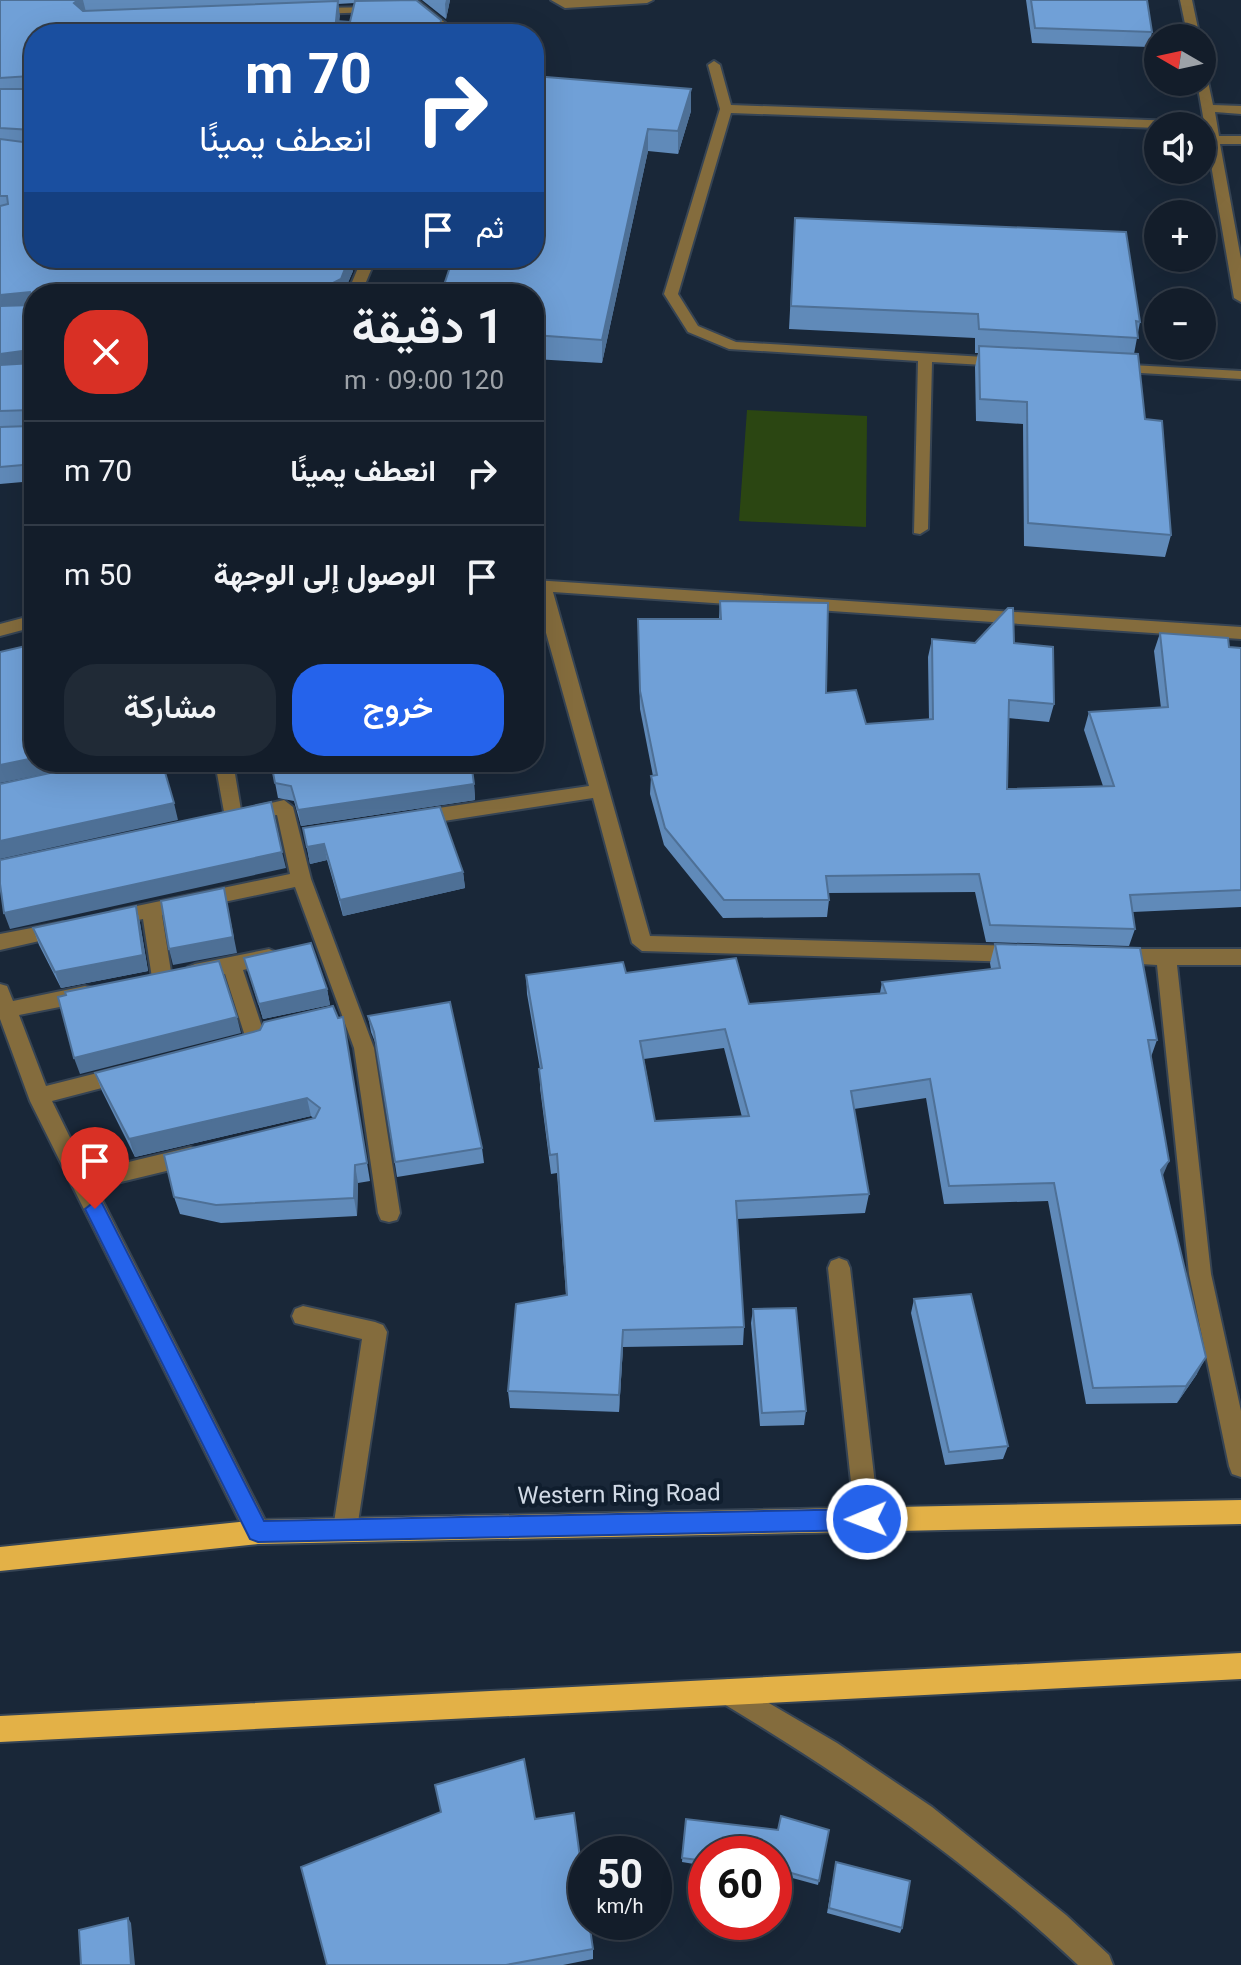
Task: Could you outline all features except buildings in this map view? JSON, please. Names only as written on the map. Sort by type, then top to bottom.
[{"type":"main road","name":"Western Ring Road","points":[[0,1559],[258,1532],[1241,1512]]},
{"type":"main road","points":[[0,1729],[1241,1666]]},
{"type":"street","points":[[557,0],[565,5],[647,0]]},
{"type":"street","points":[[1186,0],[1191,24]]},
{"type":"street","points":[[306,11],[349,16],[394,8],[412,1],[441,24]]},
{"type":"street","points":[[714,65],[726,109],[671,294],[693,329],[734,346],[1020,363]]},
{"type":"street","points":[[1206,96],[1210,112]]},
{"type":"street","points":[[1209,108],[1241,110]]},
{"type":"street","points":[[726,109],[1144,130]]},
{"type":"street","points":[[1216,134],[1241,140]]},
{"type":"street","points":[[1216,145],[1241,298]]},
{"type":"street","points":[[920,529],[925,357]]},
{"type":"street","points":[[1099,367],[1241,375]]},
{"type":"street","points":[[544,585],[1241,633]]},
{"type":"street","points":[[544,605],[642,943],[1039,954]]},
{"type":"street","points":[[0,630],[24,624]]},
{"type":"street","points":[[224,772],[224,819],[284,807],[299,836],[301,879],[364,1048],[389,1213]]},
{"type":"street","points":[[399,821],[599,791]]},
{"type":"street","points":[[0,942],[301,879]]},
{"type":"street","points":[[151,910],[154,980],[326,946]]},
{"type":"street","points":[[1087,956],[1241,957]]},
{"type":"street","points":[[1166,958],[1200,1274],[1241,1466]]},
{"type":"street","points":[[232,965],[248,1039],[282,1027]]},
{"type":"street","points":[[100,991],[3,1001],[40,1096],[258,1532]]},
{"type":"street","points":[[323,1017],[350,1011]]},
{"type":"street","points":[[40,1096],[148,1068]]},
{"type":"street","points":[[82,1182],[219,1149]]},
{"type":"street","points":[[839,1268],[867,1519]]},
{"type":"street","points":[[303,1316],[375,1332],[345,1529]]},
{"type":"street","points":[[728,1692],[838,1756],[947,1833],[1056,1923],[1099,1965]]},
{"type":"green space","points":[[747,410],[867,416],[866,527],[739,521]]},
{"type":"route","points":[[95,1209],[258,1532],[867,1519]]}]
